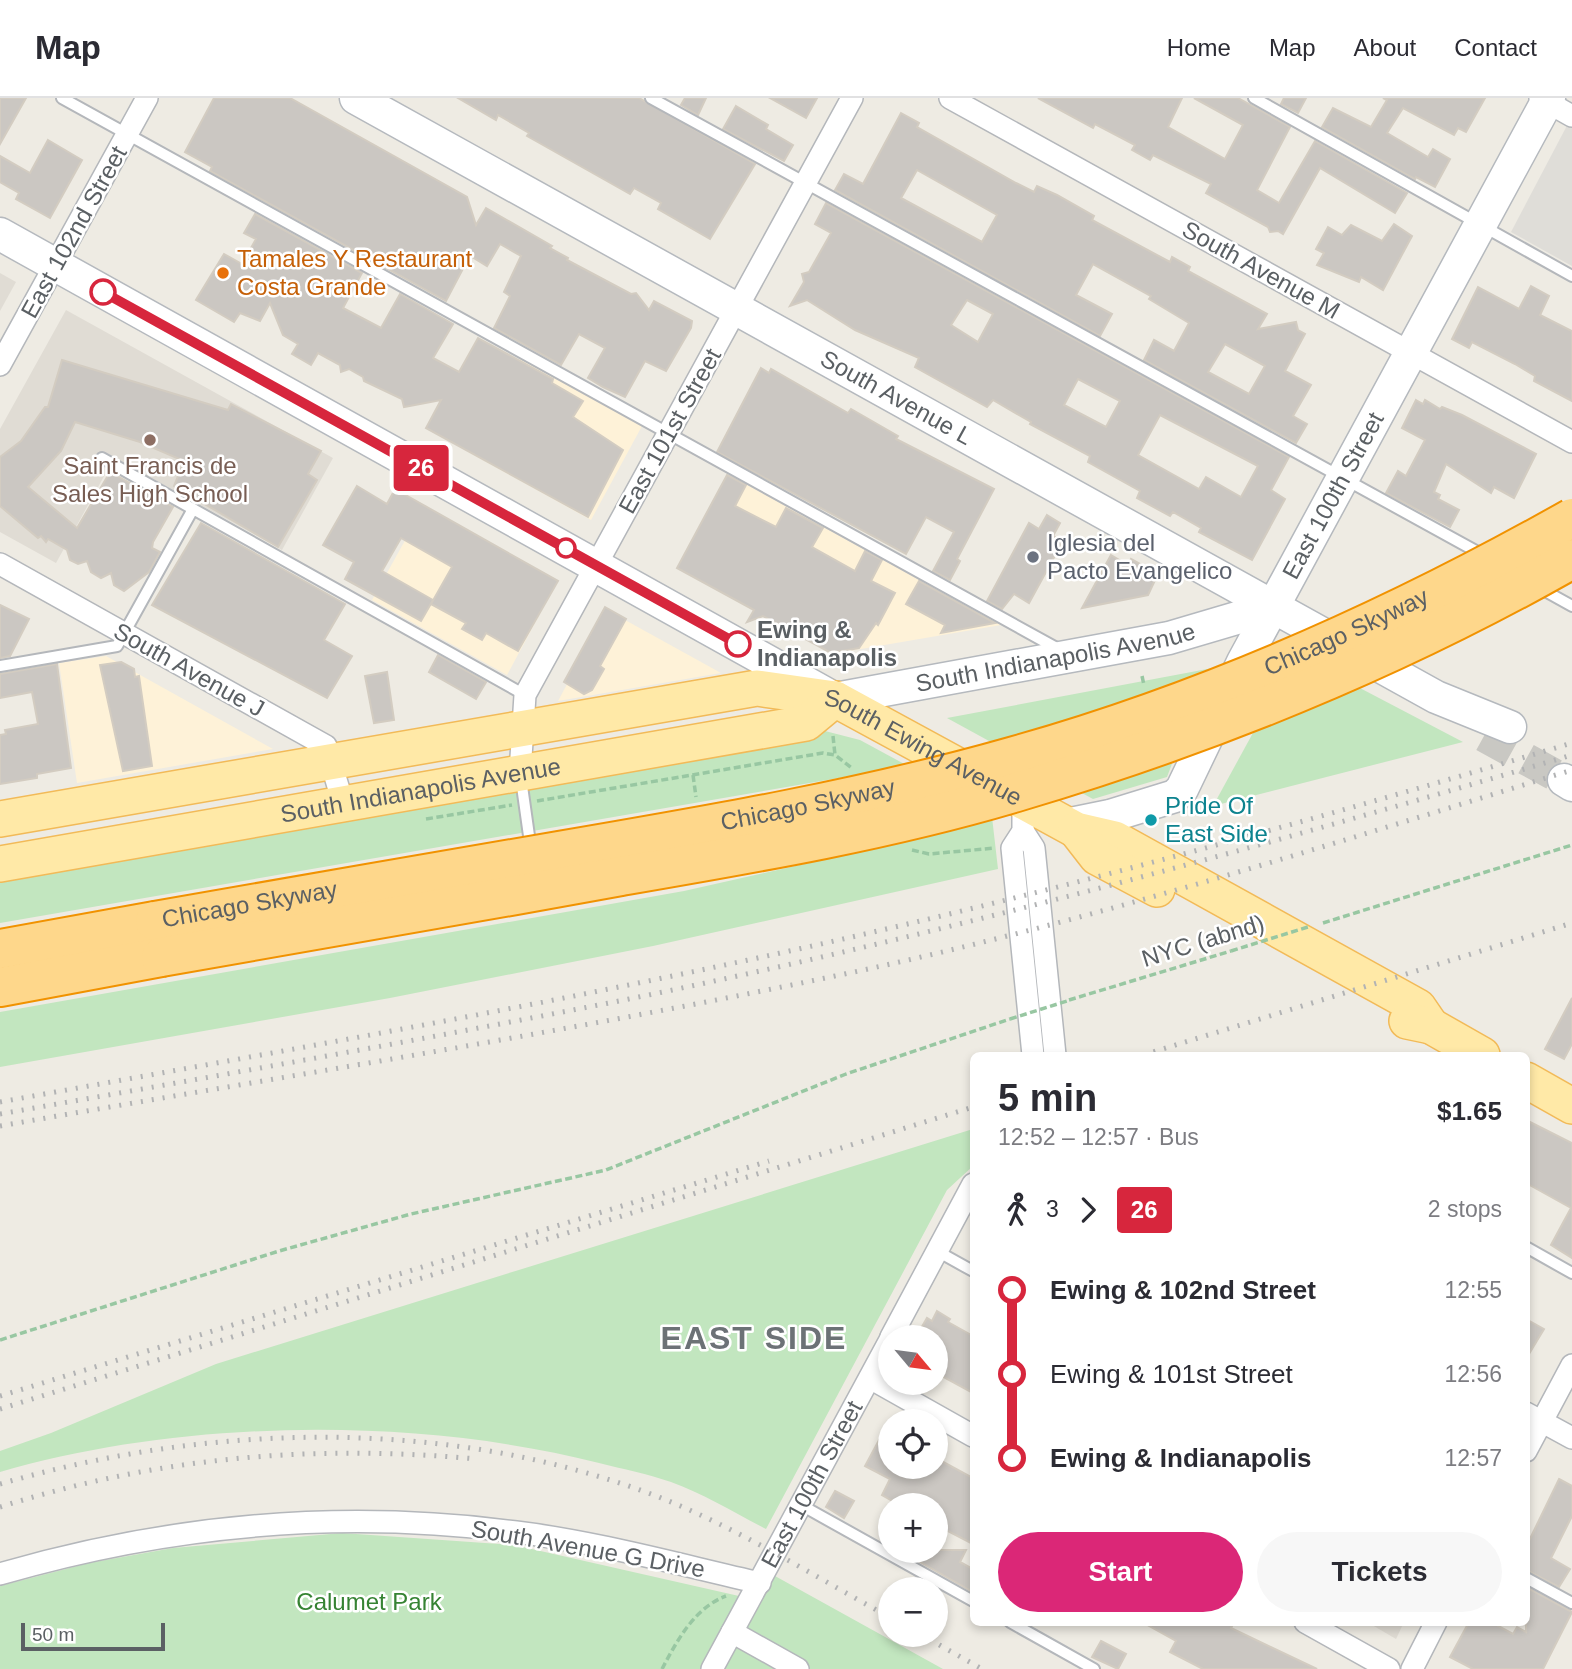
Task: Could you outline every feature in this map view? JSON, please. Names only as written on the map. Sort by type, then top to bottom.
[{"type":"highway","name":"Chicago Skyway","points":[[0,987],[158,939],[806,806],[1010,758],[1187,700],[1285,661],[1396,611],[1572,518]]},
{"type":"highway","name":"Chicago Skyway","points":[[0,949],[158,939],[808,843],[1018,792],[1196,734],[1299,693],[1412,643],[1572,559]]},
{"type":"main road","name":"South Avenue L","points":[[356,98],[737,307],[1497,732]]},
{"type":"main road","name":"East 100th Street","points":[[1071,828],[1175,796],[1182,789],[1274,607],[1482,224],[1552,104]]},
{"type":"main road","name":"South Ewing Avenue","points":[[0,234],[596,565],[834,715],[1023,817],[1115,839],[1127,845],[1418,1007],[1431,1026],[1477,1052]]},
{"type":"main road","name":"South Indianapolis Avenue","points":[[0,864],[806,723],[1072,657],[1169,638],[1274,607]]},
{"type":"main road","name":"South Indianapolis Avenue","points":[[0,819],[330,760],[524,710],[757,688],[834,715]]},
{"type":"main road","points":[[1530,1082],[1572,1106]]},
{"type":"street","name":"East 102nd Street","points":[[0,365],[148,98]]},
{"type":"street","name":"East 101st Street","points":[[520,773],[524,710],[596,565],[852,98]]},
{"type":"street","name":"South Avenue M","points":[[950,98],[1572,442]]},
{"type":"street","name":"South Avenue J","points":[[0,564],[326,746],[342,803]]},
{"type":"street","points":[[1023,817],[1012,848],[1033,1052]]},
{"type":"street","points":[[1023,817],[1034,848],[1055,1052]]},
{"type":"street","name":"East 100th Street","points":[[897,1325],[970,1190]]},
{"type":"street","name":"East 100th Street","points":[[712,1669],[878,1362]]},
{"type":"street","points":[[1572,1364],[1534,1417],[1572,1438]]},
{"type":"street","points":[[870,1378],[970,1434]]},
{"type":"street","name":"South Avenue G Drive","points":[[0,1574],[125,1542],[185,1532],[281,1522],[411,1522],[545,1536],[760,1583]]},
{"type":"street","points":[[1313,1626],[1390,1669]]},
{"type":"street","points":[[1412,1669],[1434,1626]]},
{"type":"street","points":[[732,1632],[798,1669]]},
{"type":"lane","points":[[62,98],[1072,657]]},
{"type":"lane","points":[[651,98],[1506,569]]},
{"type":"lane","points":[[1254,98],[1572,276]]},
{"type":"lane","points":[[102,457],[193,509],[524,710]]},
{"type":"lane","points":[[0,666],[117,646],[193,509]]},
{"type":"lane","points":[[1518,576],[1572,606]]},
{"type":"lane","points":[[520,773],[534,874]]},
{"type":"lane","points":[[1530,1249],[1572,1273]]},
{"type":"lane","points":[[937,1251],[970,1269]]},
{"type":"lane","points":[[802,1505],[970,1599]]},
{"type":"lane","points":[[1530,1580],[1572,1603]]},
{"type":"lane","points":[[1017,1626],[1094,1669]]},
{"type":"path","points":[[834,715],[835,755]]},
{"type":"path","name":"NYC (abnd)","points":[[0,1340],[279,1251],[411,1213],[606,1170],[846,1074],[1010,1018],[1572,845]]},
{"type":"path","points":[[662,1669],[690,1622],[717,1599],[760,1583]]},
{"type":"shaded area","points":[[1572,116],[1572,266],[1511,232]]},
{"type":"shaded area","points":[[0,273],[16,282],[0,311]]},
{"type":"shaded area","name":"Saint Francis de Sales High School","points":[[66,310],[333,458],[282,550],[103,451],[96,462],[108,469],[56,563],[0,532],[0,429]]},
{"type":"shaded area","points":[[520,359],[642,426],[591,520],[468,452]]},
{"type":"shaded area","points":[[731,476],[1001,625],[832,654],[679,569]]},
{"type":"shaded area","points":[[423,508],[557,582],[507,675],[372,600]]},
{"type":"shaded area","points":[[607,610],[721,673],[558,701]]},
{"type":"shaded area","points":[[106,656],[273,749],[77,783],[59,663]]},
{"type":"shaded area","points":[[1374,1626],[1402,1626],[1396,1639]]},
{"type":"green space","points":[[1218,667],[1213,678],[1000,747],[947,718]]},
{"type":"green space","points":[[1358,687],[1463,742],[1213,806],[1254,731]]},
{"type":"green space","points":[[825,731],[860,740],[908,766],[0,923],[0,876]]},
{"type":"green space","points":[[1173,761],[1167,777],[1093,799],[1080,792]]},
{"type":"green space","points":[[992,817],[998,869],[653,946],[390,998],[0,1067],[0,1012],[684,891],[880,847]]},
{"type":"green space","points":[[970,1130],[970,1169],[947,1190],[766,1529],[683,1487],[635,1472],[528,1448],[453,1437],[377,1431],[221,1433],[70,1454],[0,1472],[0,1451],[51,1433],[216,1364]]},
{"type":"green space","name":"Calumet Park","points":[[342,1533],[514,1545],[761,1601],[775,1576],[878,1633],[878,1647],[903,1647],[943,1669],[0,1669],[0,1586],[89,1563],[173,1548]]},
{"type":"building","points":[[0,98],[26,98],[0,144]]},
{"type":"building","points":[[214,98],[290,98],[467,197],[476,225],[486,208],[552,246],[550,248],[568,258],[567,260],[631,294],[636,293],[649,310],[654,301],[692,321],[691,328],[666,371],[645,361],[625,397],[603,387],[588,378],[605,348],[579,334],[561,365],[494,328],[510,296],[504,292],[521,256],[500,244],[487,266],[472,257],[467,261],[446,301],[210,171],[212,167],[185,152]]},
{"type":"building","points":[[458,98],[639,98],[755,164],[710,239],[658,209],[661,203],[634,188],[630,194],[527,136],[529,133],[498,115],[496,120]]},
{"type":"building","points":[[685,98],[706,98],[698,115],[681,105]]},
{"type":"building","points":[[770,98],[817,98],[806,118]]},
{"type":"building","points":[[1038,98],[1182,98],[1168,127],[1225,159],[1243,125],[1194,98],[1238,98],[1290,127],[1257,190],[1279,203],[1315,141],[1407,193],[1395,213],[1320,168],[1283,234],[1278,231],[1270,232],[1268,227],[1206,193],[1211,184],[1153,155],[1150,160],[1132,150],[1135,145],[1095,124],[1093,128]]},
{"type":"building","points":[[1284,98],[1306,98],[1298,113],[1281,104]]},
{"type":"building","points":[[1383,98],[1485,98],[1466,132],[1458,128],[1454,135],[1403,108],[1387,133],[1428,157],[1433,149],[1450,159],[1435,187],[1416,177],[1415,179],[1322,127],[1333,108],[1371,127],[1387,100]]},
{"type":"building","points":[[736,106],[768,125],[766,129],[793,145],[784,161],[723,129]]},
{"type":"building","points":[[901,113],[919,123],[917,127],[1016,183],[1034,192],[1037,186],[1057,195],[1094,216],[1092,220],[1170,262],[1172,257],[1190,267],[1188,271],[1267,314],[1258,329],[1296,322],[1298,330],[1305,334],[1285,371],[1311,385],[1293,416],[1307,424],[1296,443],[1144,360],[1154,340],[1174,351],[1189,323],[1149,299],[1151,296],[1093,264],[1076,295],[1112,314],[1100,336],[835,190],[844,174],[863,184]],"holes":[[[917,170],[997,215],[982,242],[901,198]],[[1225,344],[1265,366],[1249,394],[1208,372]]]},
{"type":"building","points":[[48,140],[82,160],[50,218],[16,199],[19,193],[0,182],[0,156],[30,173]]},
{"type":"building","points":[[826,203],[1289,457],[1271,490],[1285,499],[1252,560],[1199,532],[1201,528],[1173,512],[1170,516],[1137,498],[1140,491],[1088,462],[1090,456],[1030,424],[1031,422],[993,400],[987,407],[915,367],[919,358],[855,330],[807,300],[790,306],[804,282],[802,274],[809,272],[831,233],[815,224]],"holes":[[[967,300],[993,314],[978,342],[951,325]],[[1078,379],[1120,401],[1106,427],[1064,405]],[[1160,415],[1258,466],[1241,497],[1206,477],[1199,489],[1138,455]]]},
{"type":"building","points":[[255,214],[362,273],[343,308],[381,328],[400,294],[453,324],[433,358],[459,372],[478,338],[553,379],[552,383],[583,401],[573,417],[623,450],[588,517],[426,428],[441,400],[404,407],[402,399],[364,381],[363,377],[349,369],[341,372],[340,365],[318,353],[311,365],[292,354],[298,344],[283,335],[270,303],[260,321],[240,313],[234,322],[196,300],[224,254],[242,264],[256,239],[244,233]]},
{"type":"building","points":[[1394,224],[1412,236],[1383,290],[1361,277],[1359,282],[1317,265],[1324,253],[1316,249],[1328,227],[1342,235],[1351,225],[1382,241]]},
{"type":"building","points":[[1531,286],[1549,296],[1540,315],[1572,331],[1572,401],[1534,381],[1535,376],[1515,364],[1472,342],[1469,348],[1452,339],[1478,287],[1519,309]]},
{"type":"building","name":"Saint Francis de Sales High School","points":[[62,360],[228,410],[231,404],[321,451],[308,474],[317,480],[278,547],[174,486],[184,461],[140,442],[75,422],[61,451],[28,487],[77,528],[110,472],[173,507],[153,542],[152,548],[160,552],[149,572],[124,591],[114,585],[111,573],[101,578],[91,572],[87,561],[78,564],[70,560],[67,550],[48,539],[46,542],[41,536],[38,538],[0,506],[0,457],[21,441],[45,407],[48,407]]},
{"type":"building","points":[[761,368],[769,373],[771,369],[848,413],[851,409],[898,436],[896,439],[994,489],[957,559],[960,561],[950,580],[933,571],[954,532],[926,517],[906,554],[717,452]]},
{"type":"building","points":[[1416,400],[1423,404],[1425,400],[1440,409],[1442,407],[1462,415],[1536,454],[1514,498],[1494,487],[1491,493],[1446,464],[1434,492],[1440,495],[1438,499],[1459,510],[1450,527],[1386,493],[1398,471],[1406,476],[1425,440],[1402,428]]},
{"type":"building","points":[[727,475],[746,485],[735,506],[776,527],[786,508],[823,528],[812,547],[855,571],[865,551],[882,560],[871,581],[895,593],[878,625],[876,623],[859,648],[831,653],[763,616],[747,622],[754,610],[677,568]]},
{"type":"building","points":[[357,486],[387,504],[395,489],[558,581],[518,651],[486,633],[482,640],[462,629],[466,623],[431,604],[452,567],[401,538],[382,571],[433,600],[421,621],[345,579],[354,562],[323,545]]},
{"type":"building","name":"Iglesia del Pacto Evangelico","points":[[1047,515],[1060,523],[1053,536],[1063,541],[1029,603],[1014,594],[1002,609],[987,601],[1029,523],[1039,529]]},
{"type":"building","points":[[201,523],[345,604],[324,640],[352,656],[327,698],[152,605]]},
{"type":"building","points":[[1111,555],[1128,565],[1131,559],[1158,574],[1148,595],[1082,608]]},
{"type":"building","points":[[919,581],[995,623],[941,633],[945,625],[906,604]]},
{"type":"building","points":[[0,605],[29,619],[10,656],[0,658]]},
{"type":"building","points":[[605,607],[626,619],[600,666],[604,669],[592,690],[584,694],[564,682]]},
{"type":"building","points":[[438,655],[486,682],[476,699],[429,672]]},
{"type":"building","points":[[121,662],[134,669],[135,677],[139,676],[152,766],[123,771],[100,665]]},
{"type":"building","points":[[57,664],[71,768],[37,774],[37,778],[0,784],[0,735],[6,734],[5,730],[38,724],[32,692],[0,698],[0,674]]},
{"type":"building","points":[[387,672],[394,720],[374,723],[365,676]]},
{"type":"building","points":[[1572,998],[1572,1044],[1564,1059],[1545,1049]]},
{"type":"building","points":[[1530,1122],[1572,1143],[1572,1258],[1551,1245],[1571,1208],[1530,1185]]},
{"type":"building","points":[[937,1311],[950,1319],[948,1322],[970,1334],[970,1391],[948,1379],[948,1325],[923,1325],[927,1318],[932,1321]]},
{"type":"building","points":[[1530,1321],[1544,1329],[1530,1352]]},
{"type":"building","points":[[878,1442],[878,1473],[865,1466]]},
{"type":"building","points":[[948,1464],[970,1476],[970,1542],[948,1531],[948,1493],[883,1493],[890,1479],[948,1479]]},
{"type":"building","points":[[1559,1479],[1572,1486],[1572,1516],[1551,1558],[1570,1569],[1559,1587],[1530,1572],[1530,1539]]},
{"type":"building","points":[[835,1491],[854,1501],[844,1518],[826,1507]]},
{"type":"building","points":[[948,1550],[966,1550],[960,1562],[970,1567],[970,1590],[922,1563],[948,1563]]},
{"type":"building","points":[[1530,1589],[1572,1612],[1543,1669],[1473,1669],[1450,1657],[1467,1626],[1498,1626],[1513,1634],[1517,1627],[1526,1632],[1526,1626],[1530,1626]]},
{"type":"building","points":[[1149,1626],[1232,1626],[1231,1628],[1317,1669],[1203,1669],[1170,1652],[1176,1641]]},
{"type":"building","points":[[1101,1641],[1126,1654],[1118,1669],[1092,1657]]},
{"type":"tunnel","points":[[1484,736],[1564,780]]},
{"type":"railway","points":[[0,1102],[508,1009],[812,946],[1003,901],[1194,851],[1572,743]]},
{"type":"railway","points":[[0,1114],[307,1060],[735,977],[1096,889],[1335,824],[1572,755]]},
{"type":"railway","points":[[0,1126],[535,1034],[854,972],[1035,929],[1125,904],[1572,770]]},
{"type":"railway","points":[[1153,1052],[1572,923]]},
{"type":"railway","points":[[0,1409],[970,1108]]},
{"type":"railway","points":[[0,1396],[769,1161]]},
{"type":"railway","points":[[0,1484],[80,1464],[161,1449],[244,1440],[327,1437],[409,1441],[491,1451],[572,1469],[651,1494],[743,1536],[878,1611]]},
{"type":"railway","points":[[0,1507],[118,1476],[236,1459],[355,1453],[477,1459]]},
{"type":"railway","points":[[943,1647],[982,1669]]},
{"type":"bus line","name":"26","points":[[103,292],[738,644]]},
{"type":"place","name":"Tamales Y Restaurant Costa Grande","points":[[223,273]]},
{"type":"place","name":"Saint Francis de Sales High School","points":[[150,440]]},
{"type":"place","name":"Iglesia del Pacto Evangelico","points":[[1033,557]]},
{"type":"place","name":"Ewing & Indianapolis","points":[[738,644]]},
{"type":"place","name":"Pride Of East Side","points":[[1151,820]]},
{"type":"district","name":"EAST SIDE","points":[[754,1338]]}]
